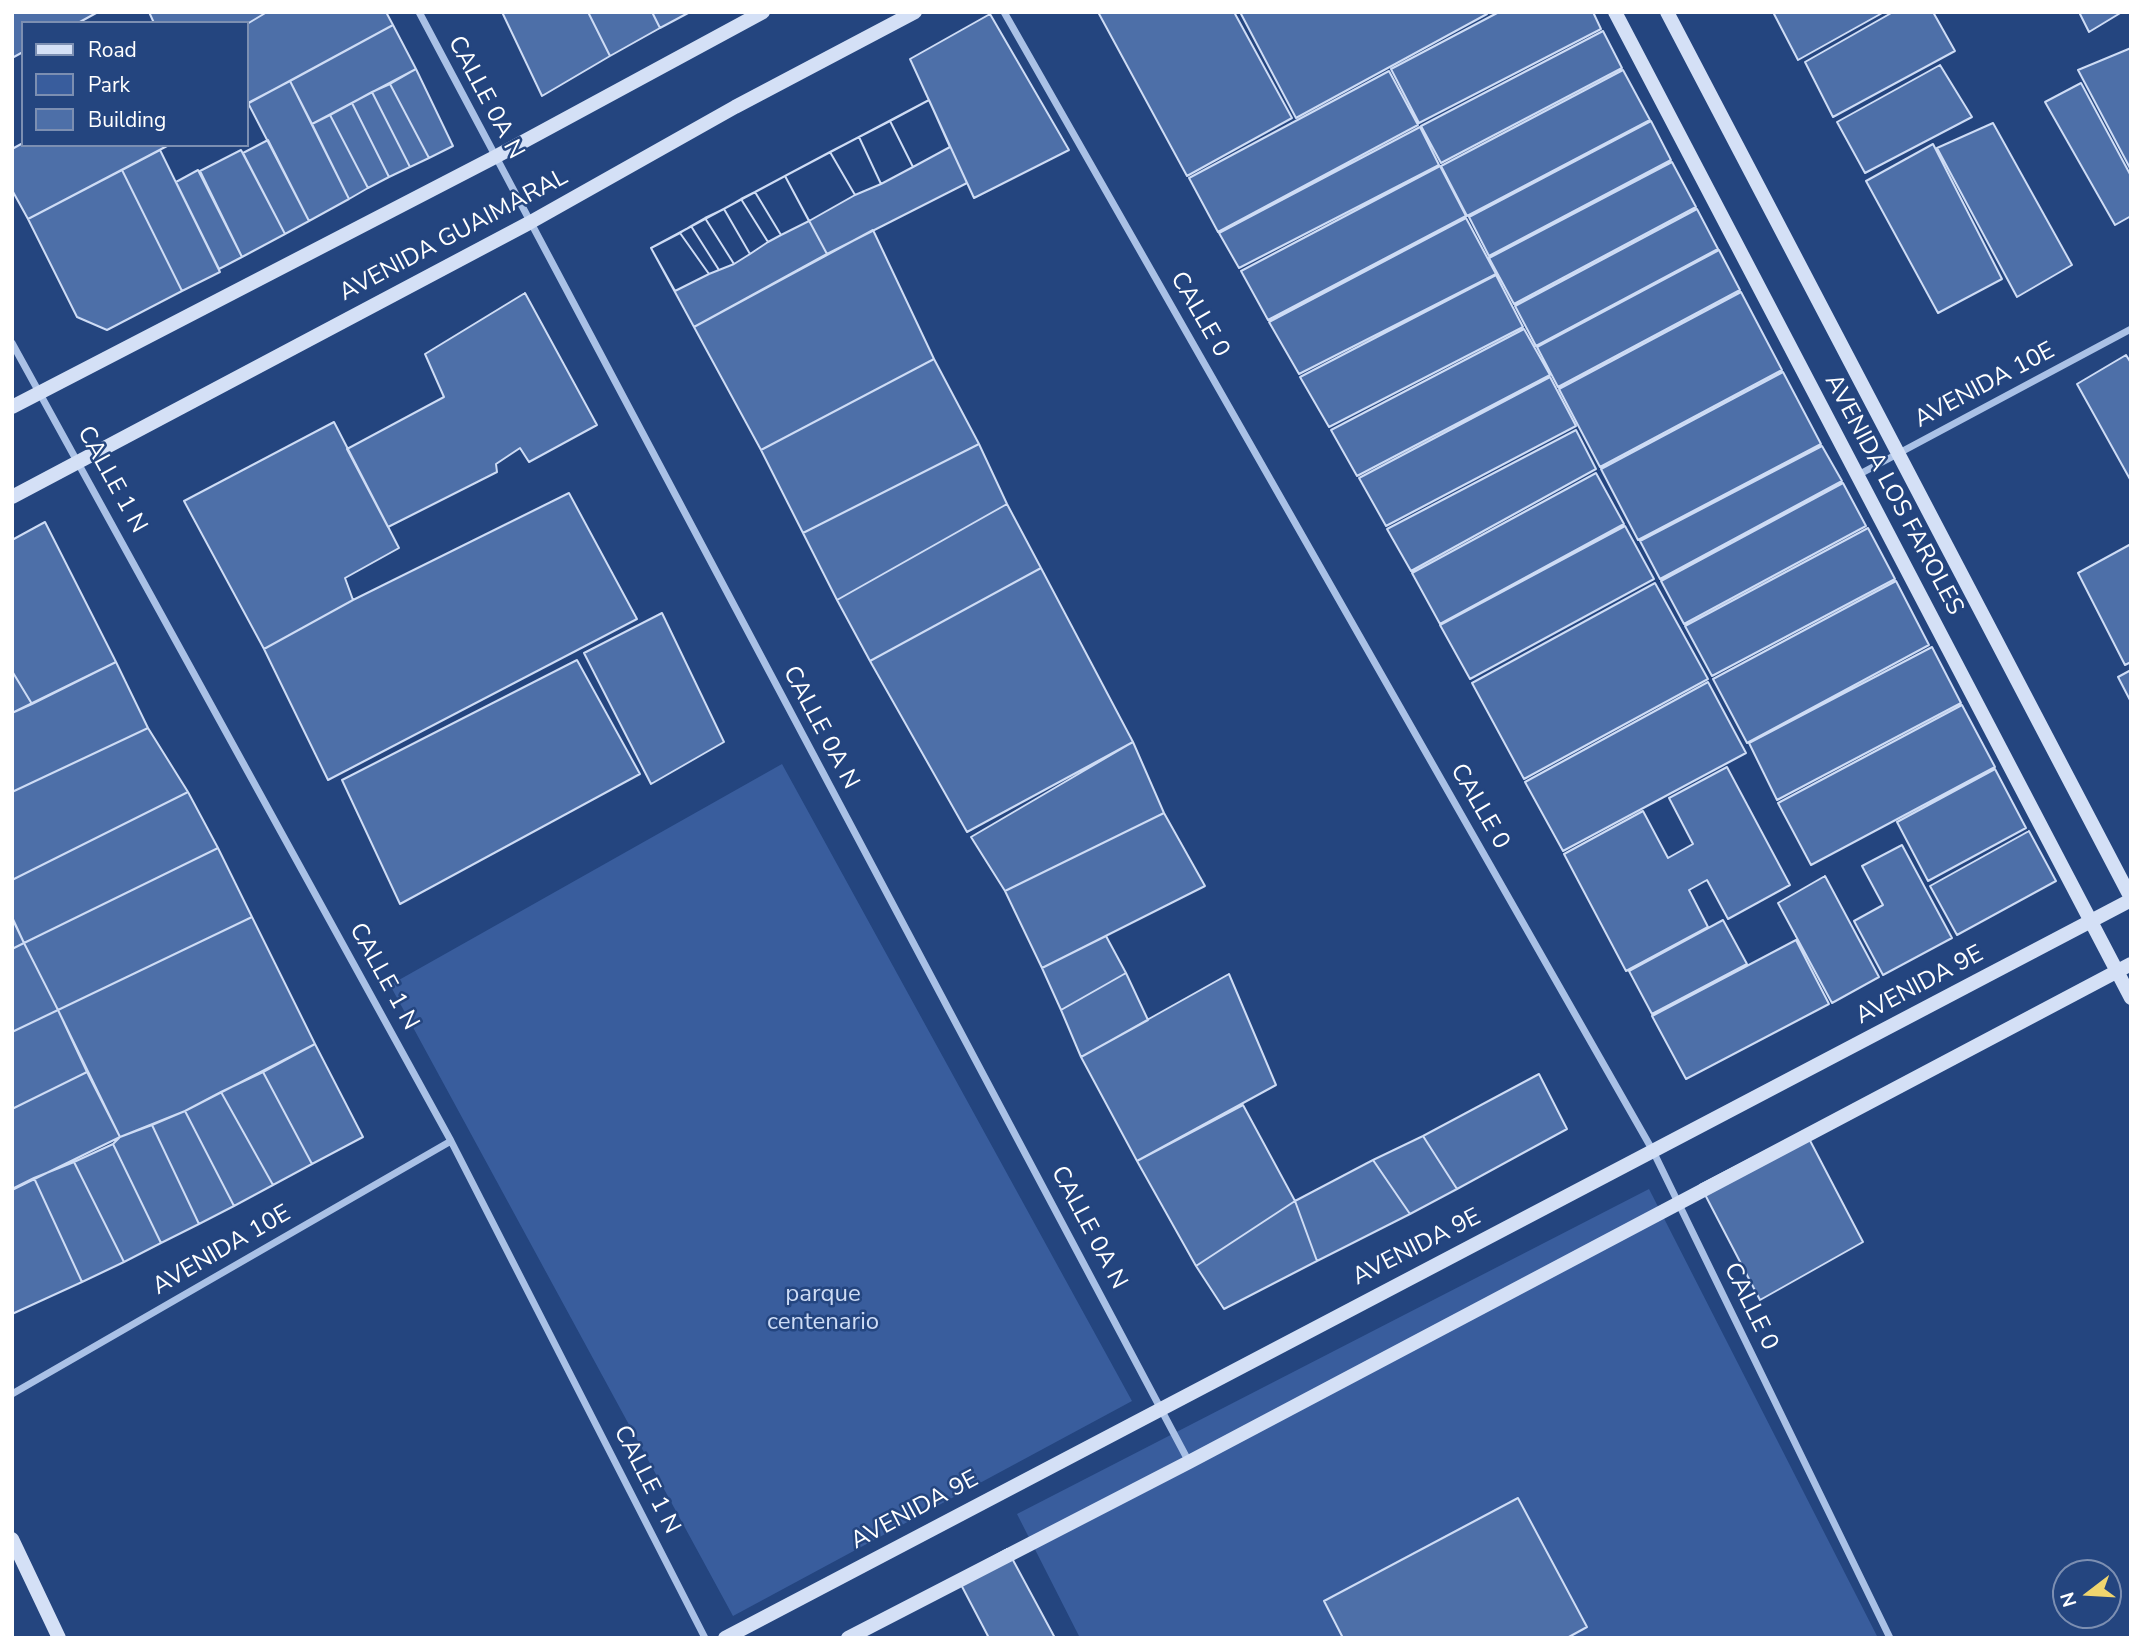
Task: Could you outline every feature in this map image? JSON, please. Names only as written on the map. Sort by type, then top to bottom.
[{"type":"street","name":"CALLE 0A N","points":[[419,12],[528,223],[1189,1462]]},
{"type":"street","name":"AVENIDA GUAIMARAL","points":[[12,407],[495,158],[763,12]]},
{"type":"street","name":"AVENIDA GUAIMARAL","points":[[12,497],[528,223],[735,107],[915,12]]},
{"type":"street","name":"CALLE 0","points":[[1004,12],[1653,1152],[1890,1638]]},
{"type":"street","name":"AVENIDA LOS FAROLES","points":[[1615,12],[2131,998]]},
{"type":"street","name":"AVENIDA LOS FAROLES","points":[[1667,12],[2131,899]]},
{"type":"street","name":"AVENIDA 10E","points":[[1857,475],[2131,329]]},
{"type":"street","name":"CALLE 1 N","points":[[12,344],[451,1141],[705,1638]]},
{"type":"street","name":"AVENIDA 9E","points":[[725,1638],[2131,899]]},
{"type":"street","points":[[848,1638],[1189,1462],[2131,964]]},
{"type":"street","name":"AVENIDA 10E","points":[[12,1394],[451,1141]]},
{"type":"street","points":[[12,1539],[59,1638]]},
{"type":"green space","name":"parque centenario","points":[[782,764],[1132,1401],[733,1616],[390,985]]},
{"type":"green space","points":[[1649,1189],[1878,1638],[1080,1638],[1017,1514]]},
{"type":"building","points":[[12,12],[98,12],[82,21],[21,21],[21,53],[12,58]]},
{"type":"building","points":[[149,12],[267,12],[248,23],[248,21],[153,21]]},
{"type":"building","points":[[267,12],[386,12],[393,25],[248,103],[248,23]]},
{"type":"building","points":[[502,12],[588,12],[610,56],[542,96]]},
{"type":"building","points":[[588,12],[652,12],[660,28],[610,56]]},
{"type":"building","points":[[652,12],[690,12],[660,28]]},
{"type":"building","points":[[1098,12],[1234,12],[1292,118],[1187,176]]},
{"type":"building","points":[[1240,12],[1486,12],[1487,14],[1296,118]]},
{"type":"building","points":[[1499,12],[1593,12],[1601,29],[1419,123],[1391,69]]},
{"type":"building","points":[[1773,12],[1884,12],[1798,60]]},
{"type":"building","points":[[1893,12],[1933,12],[1955,51],[1833,117],[1805,62]]},
{"type":"building","points":[[2079,12],[2122,12],[2089,32]]},
{"type":"building","points":[[990,14],[1069,150],[974,198],[910,59]]},
{"type":"building","points":[[393,25],[416,69],[312,124],[290,81]]},
{"type":"building","points":[[1603,31],[1622,68],[1441,163],[1421,126]]},
{"type":"building","points":[[2131,48],[2131,170],[2078,70]]},
{"type":"building","points":[[1940,65],[1972,117],[1865,173],[1837,122]]},
{"type":"building","points":[[416,69],[453,146],[429,158],[390,84]]},
{"type":"building","points":[[1623,70],[1650,120],[1467,216],[1441,166]]},
{"type":"building","points":[[1389,71],[1418,125],[1218,232],[1189,178]]},
{"type":"building","points":[[290,81],[349,199],[309,221],[248,103]]},
{"type":"building","points":[[2081,83],[2131,176],[2131,216],[2115,225],[2045,102]]},
{"type":"building","points":[[390,84],[429,158],[410,167],[372,92]]},
{"type":"building","points":[[372,92],[410,167],[389,177],[352,103]]},
{"type":"building","points":[[929,100],[967,183],[827,254],[785,176]]},
{"type":"building","points":[[929,100],[950,147],[913,167],[890,121]]},
{"type":"building","points":[[352,103],[389,177],[368,188],[330,115]]},
{"type":"building","points":[[330,115],[368,188],[349,199],[312,124]]},
{"type":"building","points":[[890,121],[913,167],[881,184],[859,137]]},
{"type":"building","points":[[1651,121],[1671,160],[1489,256],[1469,217]]},
{"type":"building","points":[[1993,123],[2072,265],[2017,297],[1937,148]]},
{"type":"building","points":[[1420,127],[1439,165],[1239,268],[1219,233]]},
{"type":"building","points":[[859,137],[881,184],[855,195],[830,152]]},
{"type":"building","points":[[268,140],[309,221],[285,234],[243,153]]},
{"type":"building","points":[[21,144],[21,147],[165,147],[28,219],[12,190],[12,149]]},
{"type":"building","points":[[1933,144],[2002,279],[1938,313],[1866,181]]},
{"type":"building","points":[[160,150],[220,272],[182,291],[122,170]]},
{"type":"building","points":[[241,150],[285,234],[242,257],[200,171]]},
{"type":"building","points":[[830,152],[855,195],[809,221],[785,176]]},
{"type":"building","points":[[1672,162],[1696,207],[1514,304],[1489,258]]},
{"type":"building","points":[[1440,166],[1466,216],[1268,320],[1241,271]]},
{"type":"building","points":[[122,170],[182,291],[107,330],[77,317],[28,219]]},
{"type":"building","points":[[198,170],[242,257],[219,269],[176,182]]},
{"type":"building","points":[[785,176],[827,254],[694,327],[651,248]]},
{"type":"building","points":[[785,176],[809,221],[781,235],[755,192]]},
{"type":"building","points":[[755,192],[781,235],[768,242],[741,199]]},
{"type":"building","points":[[741,199],[768,242],[750,254],[724,209]]},
{"type":"building","points":[[724,209],[750,254],[734,264],[705,218]]},
{"type":"building","points":[[1697,209],[1718,249],[1536,346],[1515,306]]},
{"type":"building","points":[[705,218],[734,264],[719,270],[691,226]]},
{"type":"building","points":[[1466,218],[1496,274],[1299,374],[1269,322]]},
{"type":"building","points":[[691,226],[719,270],[709,274],[680,233]]},
{"type":"building","points":[[873,230],[934,359],[761,450],[694,327]]},
{"type":"building","points":[[680,233],[709,274],[675,291],[651,248]]},
{"type":"building","points":[[1719,250],[1740,290],[1558,387],[1537,347]]},
{"type":"building","points":[[1496,275],[1523,327],[1329,427],[1300,377]]},
{"type":"building","points":[[1741,292],[1782,370],[1600,467],[1559,389]]},
{"type":"building","points":[[525,293],[597,425],[529,462],[520,448],[496,464],[497,472],[388,527],[347,449],[444,397],[425,354]]},
{"type":"building","points":[[1524,329],[1550,375],[1357,476],[1331,430]]},
{"type":"building","points":[[2126,355],[2131,363],[2131,481],[2077,384]]},
{"type":"building","points":[[934,359],[979,444],[803,533],[761,450]]},
{"type":"building","points":[[1783,372],[1821,444],[1638,540],[1601,469]]},
{"type":"building","points":[[1550,377],[1576,426],[1386,526],[1359,478]]},
{"type":"building","points":[[334,422],[399,548],[345,578],[353,600],[264,649],[184,501]]},
{"type":"building","points":[[1576,430],[1596,469],[1411,571],[1387,529]]},
{"type":"building","points":[[979,444],[1007,504],[837,600],[803,533]]},
{"type":"building","points":[[1822,446],[1842,481],[1660,579],[1640,541]]},
{"type":"building","points":[[1596,473],[1624,524],[1440,624],[1412,573]]},
{"type":"building","points":[[1843,483],[1866,526],[1684,624],[1661,581]]},
{"type":"building","points":[[569,493],[637,619],[328,780],[264,649],[353,600]]},
{"type":"building","points":[[1007,504],[1041,568],[870,661],[837,600]]},
{"type":"building","points":[[45,522],[116,662],[32,704],[12,671],[12,540]]},
{"type":"building","points":[[1625,526],[1654,579],[1470,679],[1440,625]]},
{"type":"building","points":[[1868,528],[1895,579],[1712,676],[1685,626]]},
{"type":"building","points":[[2131,544],[2131,662],[2125,665],[2078,573]]},
{"type":"building","points":[[1041,568],[1133,742],[967,832],[870,661]]},
{"type":"building","points":[[1896,581],[1929,645],[1747,743],[1713,679]]},
{"type":"building","points":[[1655,583],[1708,679],[1524,779],[1472,683]]},
{"type":"building","points":[[662,613],[724,742],[651,784],[584,653]]},
{"type":"building","points":[[1932,647],[1961,703],[1777,800],[1749,743]]},
{"type":"building","points":[[577,660],[640,774],[400,904],[342,780]]},
{"type":"building","points":[[116,662],[148,728],[12,792],[12,713]]},
{"type":"building","points":[[2131,670],[2131,702],[2118,677]]},
{"type":"building","points":[[12,671],[32,704],[12,713]]},
{"type":"building","points":[[1708,682],[1746,753],[1563,851],[1525,782]]},
{"type":"building","points":[[1962,705],[1995,767],[1811,865],[1778,803]]},
{"type":"building","points":[[148,728],[188,792],[12,880],[12,792]]},
{"type":"building","points":[[1133,742],[1164,813],[1005,891],[971,837]]},
{"type":"building","points":[[1727,767],[1790,885],[1728,919],[1707,880],[1689,890],[1708,927],[1626,971],[1564,854],[1643,811],[1668,858],[1693,844],[1669,798]]},
{"type":"building","points":[[1995,769],[2026,828],[1928,881],[1897,822]]},
{"type":"building","points":[[188,792],[218,848],[24,943],[12,917],[12,880]]},
{"type":"building","points":[[1164,813],[1205,886],[1042,968],[1005,891]]},
{"type":"building","points":[[2029,831],[2056,881],[1957,935],[1930,886]]},
{"type":"building","points":[[1902,845],[1952,938],[1883,975],[1854,921],[1883,905],[1862,866]]},
{"type":"building","points":[[218,848],[252,917],[58,1010],[24,943]]},
{"type":"building","points":[[1825,876],[1879,977],[1832,1003],[1778,903]]},
{"type":"building","points":[[252,917],[315,1044],[185,1111],[120,1137],[58,1010]]},
{"type":"building","points":[[12,918],[24,943],[12,949]]},
{"type":"building","points":[[1723,920],[1747,964],[1652,1014],[1629,971]]},
{"type":"building","points":[[1106,936],[1126,973],[1061,1010],[1042,968]]},
{"type":"building","points":[[1796,940],[1829,1004],[1686,1079],[1652,1016]]},
{"type":"building","points":[[24,943],[58,1010],[12,1032],[12,949]]},
{"type":"building","points":[[1126,973],[1148,1020],[1081,1057],[1061,1010]]},
{"type":"building","points":[[1229,974],[1276,1085],[1137,1161],[1081,1057]]},
{"type":"building","points":[[58,1010],[87,1072],[12,1109],[12,1032]]},
{"type":"building","points":[[315,1044],[363,1137],[312,1164],[263,1072]]},
{"type":"building","points":[[87,1072],[120,1137],[12,1190],[12,1109]]},
{"type":"building","points":[[263,1072],[312,1164],[273,1185],[221,1092]]},
{"type":"building","points":[[1539,1074],[1567,1129],[1457,1189],[1423,1136]]},
{"type":"building","points":[[221,1092],[273,1185],[234,1206],[185,1111]]},
{"type":"building","points":[[1243,1105],[1295,1201],[1196,1266],[1137,1161]]},
{"type":"building","points":[[185,1111],[234,1206],[199,1224],[152,1125]]},
{"type":"building","points":[[152,1125],[199,1224],[161,1243],[113,1144],[120,1137]]},
{"type":"building","points":[[1805,1131],[1863,1242],[1760,1300],[1700,1185]]},
{"type":"building","points":[[1423,1136],[1457,1189],[1410,1214],[1373,1160]]},
{"type":"building","points":[[113,1144],[161,1243],[124,1262],[74,1162]]},
{"type":"building","points":[[1373,1160],[1410,1214],[1317,1261],[1295,1201]]},
{"type":"building","points":[[74,1162],[124,1262],[82,1282],[34,1178]]},
{"type":"building","points":[[34,1178],[82,1282],[12,1314],[12,1189]]},
{"type":"building","points":[[1295,1201],[1317,1261],[1224,1309],[1196,1266]]},
{"type":"building","points":[[1518,1498],[1587,1627],[1567,1638],[1343,1638],[1324,1601]]},
{"type":"building","points":[[1007,1549],[1055,1638],[989,1638],[957,1577]]}]
